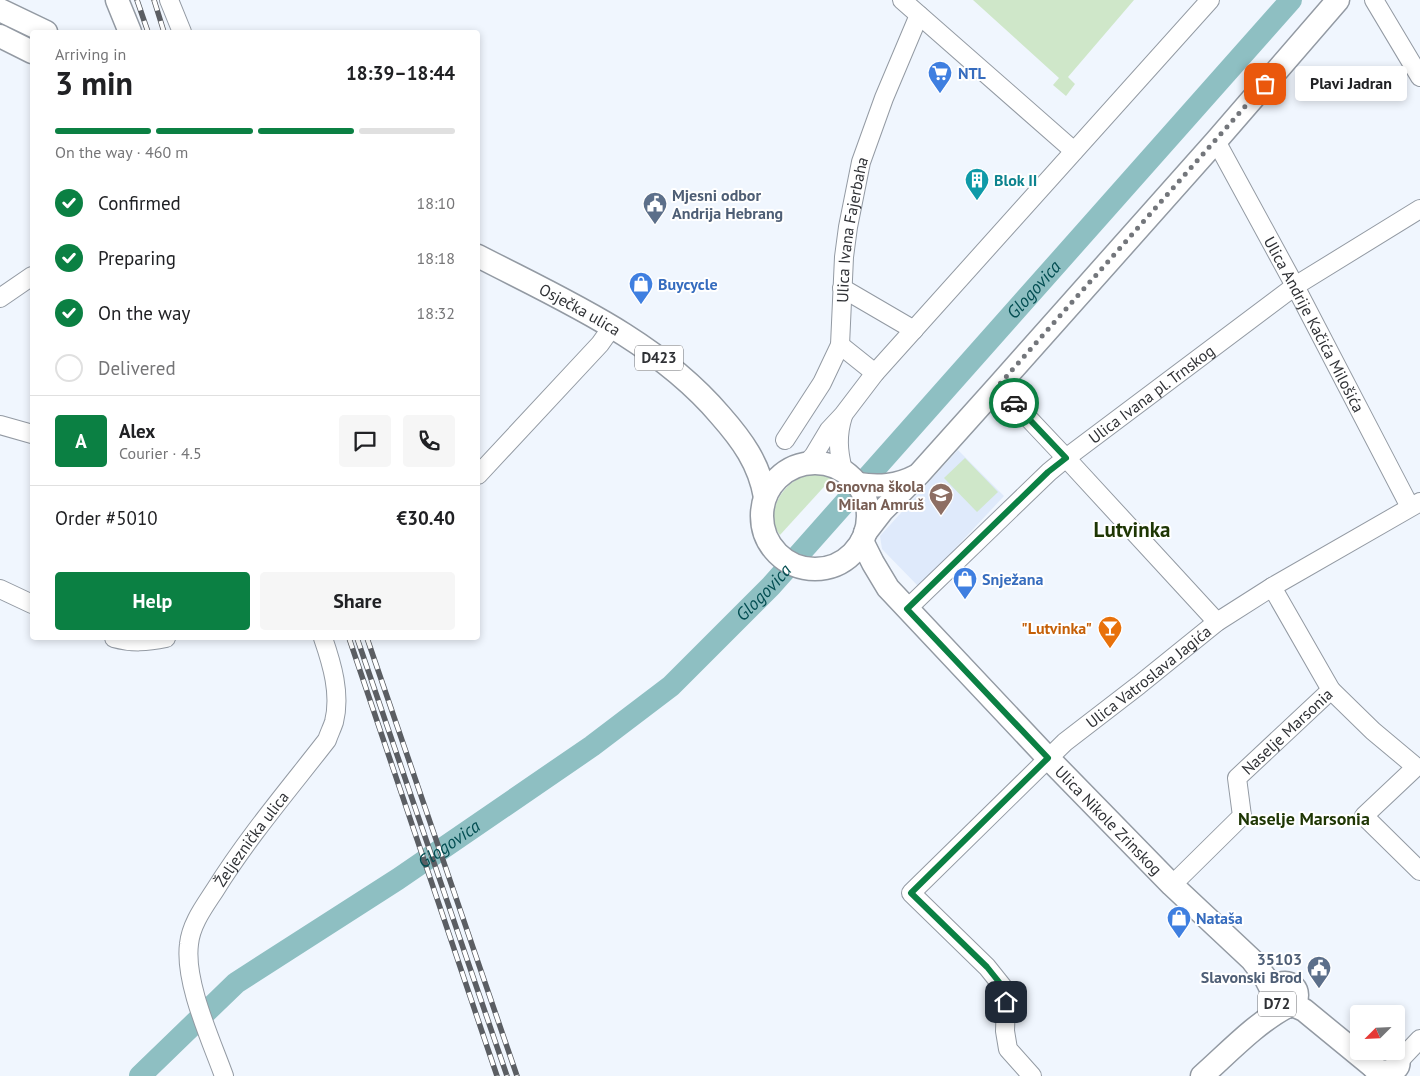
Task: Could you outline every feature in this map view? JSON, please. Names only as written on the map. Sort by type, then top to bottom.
[{"type":"main road","points":[[117,0],[129,30]]},
{"type":"main road","name":"D423","points":[[919,474],[906,481],[882,486],[854,483],[832,465],[821,462],[802,464],[785,471],[770,486],[762,508],[765,535],[777,553],[783,558],[796,566],[807,568],[829,567],[838,564],[856,550],[882,511],[919,474],[998,386],[1216,141],[1338,0]]},
{"type":"main road","points":[[0,10],[42,30]]},
{"type":"main road","points":[[0,24],[30,38]]},
{"type":"main road","points":[[0,36],[30,51]]},
{"type":"main road","points":[[480,242],[536,273],[563,300]]},
{"type":"main road","name":"Osječka ulica","points":[[480,257],[612,327],[658,356],[706,398],[739,436],[761,478],[765,497]]},
{"type":"main road","points":[[480,270],[530,297],[550,302],[563,300]]},
{"type":"main road","name":"Osječka ulica","points":[[739,436],[774,461],[784,464],[802,464]]},
{"type":"main road","points":[[854,483],[868,517],[864,537]]},
{"type":"main road","name":"Ulica Nikole Zrinskog","points":[[864,537],[873,563],[888,588],[1048,758],[1172,885],[1252,960],[1285,996],[1350,1042]]},
{"type":"main road","name":"Ulica Nikole Zrinskog","points":[[838,564],[859,570],[888,588]]},
{"type":"main road","name":"Ulica Nikole Zrinskog","points":[[1285,996],[1307,1001],[1350,1035]]},
{"type":"main road","name":"D72","points":[[1202,1076],[1255,1029],[1285,996]]},
{"type":"main road","name":"Ulica Nikole Zrinskog","points":[[1374,1060],[1376,1073],[1385,1076],[1393,1073],[1398,1060]]},
{"type":"street","points":[[168,0],[181,30]]},
{"type":"street","points":[[902,0],[1074,151]]},
{"type":"street","points":[[802,464],[814,455],[829,430],[875,373],[1210,0]]},
{"type":"street","points":[[1374,0],[1417,66]]},
{"type":"street","name":"Ulica Ivana Fajerbaha","points":[[785,440],[822,383],[840,345],[842,288],[847,235],[861,162],[884,98],[919,15]]},
{"type":"street","name":"Ulica Andrije Kačića Milošića","points":[[1216,141],[1415,504]]},
{"type":"street","name":"Ulica Ivana pl. Trnskog","points":[[907,609],[1048,472],[1295,286],[1420,209]]},
{"type":"street","points":[[0,298],[30,284]]},
{"type":"street","points":[[842,288],[914,330]]},
{"type":"street","points":[[480,473],[600,344],[612,327]]},
{"type":"street","points":[[840,345],[875,373]]},
{"type":"street","points":[[998,386],[1216,622]]},
{"type":"street","points":[[843,415],[838,441],[840,459],[854,483]]},
{"type":"street","points":[[0,425],[30,433]]},
{"type":"street","name":"Ulica Vatroslava Jagića","points":[[1032,1076],[1008,1049],[1005,1031],[1006,1002],[1003,987],[987,967],[911,893],[1065,742],[1216,622],[1272,587],[1415,504]]},
{"type":"street","points":[[1272,587],[1331,690]]},
{"type":"street","points":[[0,590],[30,603]]},
{"type":"street","points":[[123,640],[147,642],[156,640]]},
{"type":"street","name":"Željeznička ulica","points":[[224,1076],[193,988],[189,944],[198,916],[230,865],[327,740],[334,722],[337,702],[334,678],[324,640]]},
{"type":"street","name":"Naselje Marsonia","points":[[1172,885],[1242,816],[1237,778],[1331,690],[1373,731],[1416,767],[1364,816],[1420,871]]},
{"type":"street","points":[[1405,1053],[1420,1038]]},
{"type":"shaded area","name":"Osnovna škola Milan Amruš","points":[[958,450],[1004,496],[919,587],[882,549],[880,536]]},
{"type":"green space","points":[[973,0],[1134,0],[1068,77],[1075,84],[1066,96],[1053,85],[1059,78]]},
{"type":"green space","points":[[965,458],[998,492],[977,512],[944,478]]},
{"type":"green space","points":[[819,474],[832,478],[780,535],[773,517],[775,506],[780,496],[796,480]]},
{"type":"waterway","name":"Glogovica","points":[[140,1076],[236,983],[398,879],[592,746],[671,686],[771,586],[1291,0]]},
{"type":"railway","points":[[137,0],[147,30]]},
{"type":"railway","points":[[154,0],[163,30]]},
{"type":"railway","points":[[350,640],[497,1076]]},
{"type":"railway","points":[[358,640],[507,1076]]},
{"type":"railway","points":[[368,640],[517,1076]]},
{"type":"way so far","points":[[1014,403],[998,386],[1265,84]]},
{"type":"place","name":"Plavi Jadran","points":[[1265,84]]},
{"type":"place","name":"NTL","points":[[940,94]]},
{"type":"place","name":"Blok II","points":[[977,201]]},
{"type":"place","name":"Mjesni odbor Andrija Hebrang","points":[[655,225]]},
{"type":"place","name":"Buycycle","points":[[641,305]]},
{"type":"place","name":"Osnovna škola Milan Amruš","points":[[941,516]]},
{"type":"place","name":"Snježana","points":[[965,600]]},
{"type":"place","name":"\"Lutvinka\"","points":[[1110,649]]},
{"type":"place","name":"Nataša","points":[[1179,939]]},
{"type":"place","name":"35103 Slavonski Brod","points":[[1319,989]]},
{"type":"district","name":"Lutvinka","points":[[1132,530]]},
{"type":"district","name":"Naselje Marsonia","points":[[1304,819]]},
{"type":"route","points":[[1006,1002],[1003,987],[987,967],[911,893],[1048,758],[907,609],[1048,472],[1066,458],[1014,403]]}]
